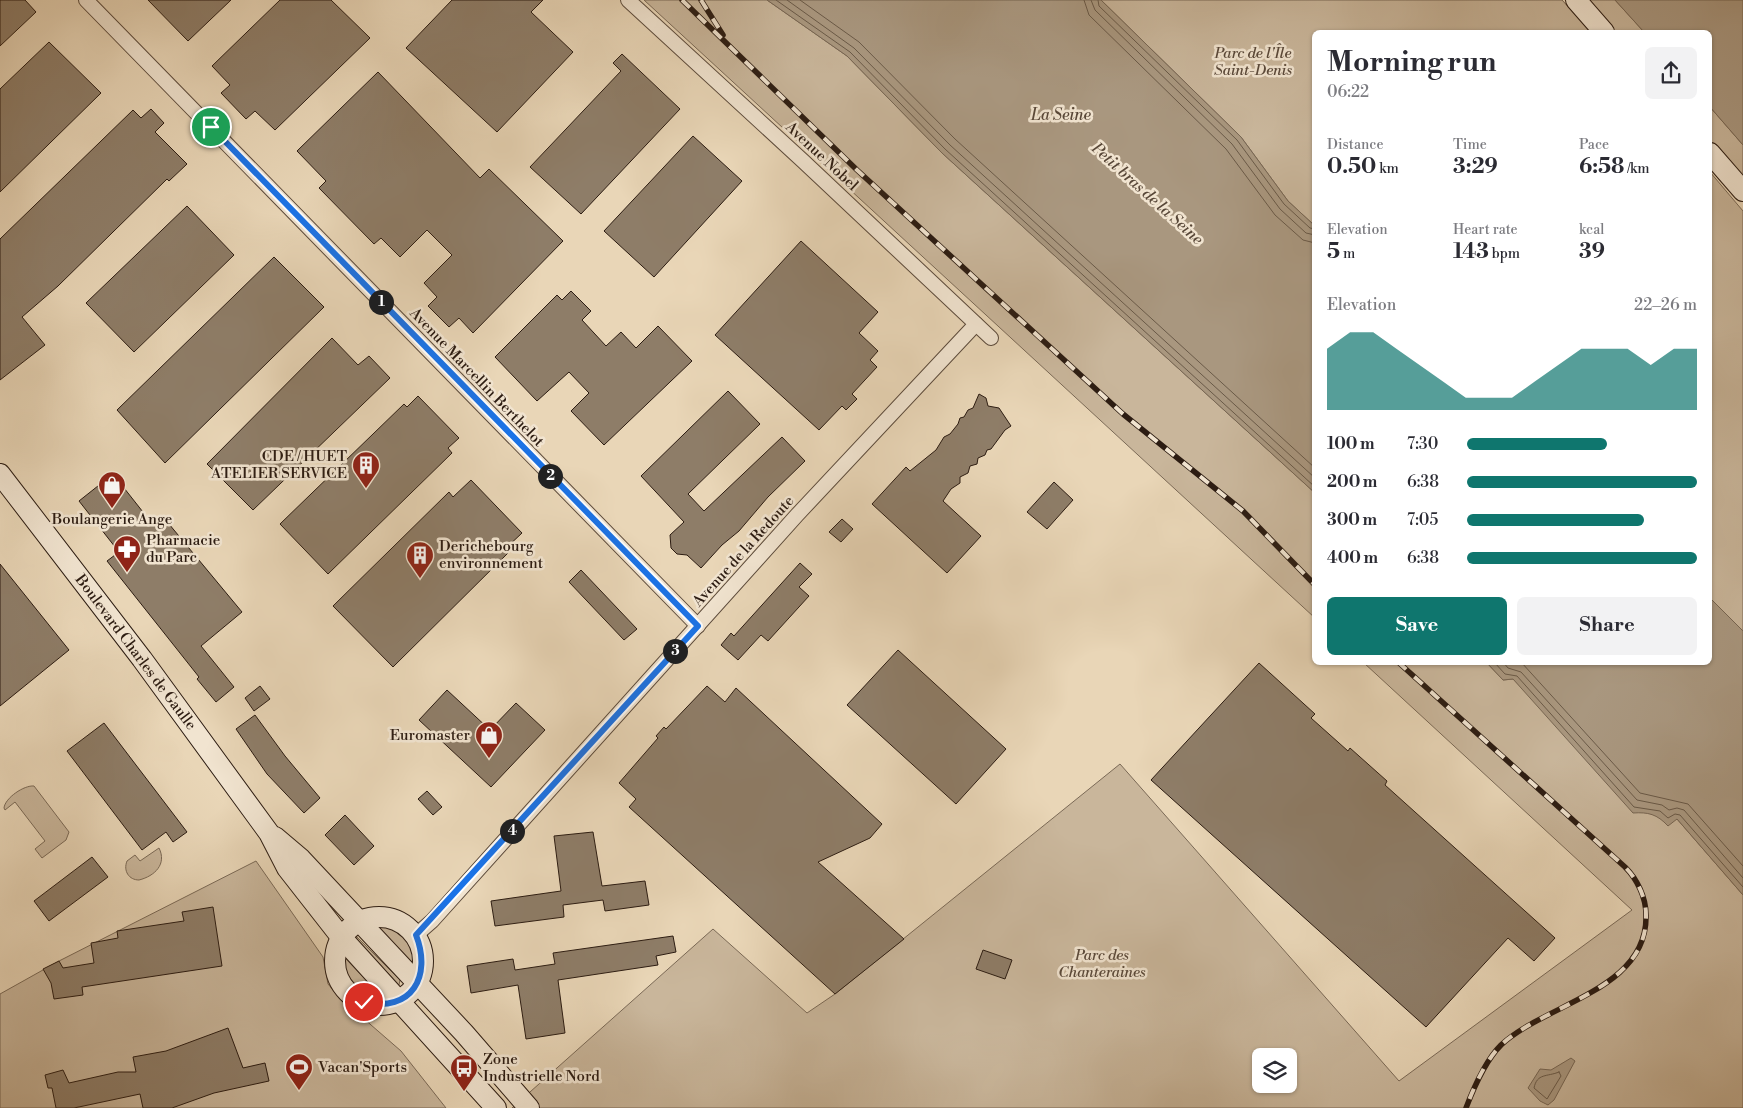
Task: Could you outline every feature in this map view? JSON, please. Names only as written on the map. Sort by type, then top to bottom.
[{"type":"main road","points":[[1576,0],[1602,30]]},
{"type":"main road","points":[[1712,155],[1743,191]]},
{"type":"main road","name":"Boulevard Charles de Gaulle","points":[[2,479],[142,659],[269,833],[287,868],[341,937],[496,1108]]},
{"type":"main road","name":"Boulevard Charles de Gaulle","points":[[269,833],[301,859],[357,921],[418,983],[529,1108]]},
{"type":"main road","points":[[384,916],[398,920],[416,935],[422,951],[423,964],[418,983],[400,1000],[387,1004],[371,1004],[358,999],[344,988],[336,970],[335,958],[341,937],[357,921],[384,916]]},
{"type":"street","name":"Avenue Marcellin Berthelot","points":[[86,0],[698,626]]},
{"type":"street","name":"Avenue Nobel","points":[[628,0],[991,338]]},
{"type":"street","name":"Avenue de la Redoute","points":[[416,935],[976,324]]},
{"type":"green space","points":[[644,0],[767,0],[847,56],[942,153],[1312,490],[1312,615]]},
{"type":"green space","name":"Parc de l'Île Saint-Denis","points":[[1101,0],[1562,0],[1589,30],[1312,30],[1312,223],[1288,201],[1241,137]]},
{"type":"green space","points":[[1586,0],[1615,0],[1642,30],[1612,30]]},
{"type":"green space","points":[[1712,109],[1743,145],[1743,180],[1712,144]]},
{"type":"green space","points":[[1712,174],[1743,211],[1743,631],[1712,600]]},
{"type":"green space","name":"Parc des Chanteraines","points":[[1366,665],[1489,665],[1503,680],[1513,679],[1645,812],[1677,819],[1743,895],[1743,1108],[512,1108],[713,929],[807,1013],[835,994],[1120,764],[1399,1081],[1632,910]]},
{"type":"green space","points":[[34,786],[69,832],[66,840],[42,858],[35,849],[45,841],[15,802],[5,810],[4,808],[8,800],[16,793]]},
{"type":"green space","points":[[159,848],[162,859],[158,868],[150,876],[139,880],[130,877],[126,871],[127,861],[135,855],[140,861]]},
{"type":"green space","points":[[256,861],[323,957],[328,984],[340,998],[401,1051],[446,1108],[0,1108],[0,994],[59,961]]},
{"type":"green space","points":[[377,926],[391,929],[404,937],[411,949],[413,963]]},
{"type":"green space","points":[[356,936],[400,980],[399,985],[356,939]]},
{"type":"green space","points":[[343,956],[379,993],[379,996],[364,993],[352,984],[344,971]]},
{"type":"water","name":"La Seine","points":[[767,0],[1101,0],[1241,137],[1288,201],[1312,223],[1312,490],[942,153],[847,56]]},
{"type":"water","points":[[1615,0],[1743,0],[1743,145],[1712,109],[1712,30],[1642,30]]},
{"type":"water","points":[[1712,600],[1743,631],[1743,895],[1677,819],[1668,826],[1652,815],[1633,813],[1513,679],[1503,680],[1489,665],[1712,665]]},
{"type":"water","points":[[1571,1058],[1575,1061],[1554,1100],[1548,1105],[1540,1101],[1528,1088],[1540,1069],[1551,1070]]},
{"type":"building","points":[[0,0],[25,0],[36,12],[0,46]]},
{"type":"building","points":[[148,0],[231,0],[188,41]]},
{"type":"building","points":[[280,0],[331,0],[370,38],[275,130],[255,111],[246,119],[221,93],[230,85],[212,66]]},
{"type":"building","points":[[452,0],[543,0],[531,12],[573,52],[497,132],[406,48]]},
{"type":"building","points":[[49,42],[101,93],[0,192],[0,89]]},
{"type":"building","points":[[622,54],[680,109],[581,214],[530,167],[621,71],[613,63]]},
{"type":"building","points":[[378,72],[480,178],[489,169],[563,241],[473,333],[459,318],[449,327],[428,306],[437,297],[424,283],[452,255],[427,230],[400,257],[381,238],[374,244],[319,188],[326,181],[297,151]]},
{"type":"building","points":[[151,109],[164,123],[155,132],[187,164],[169,181],[167,179],[58,286],[22,317],[45,345],[0,380],[0,239],[133,110],[141,118]]},
{"type":"building","points":[[693,136],[742,181],[654,277],[604,231]]},
{"type":"building","points":[[187,206],[234,255],[134,352],[86,303]]},
{"type":"building","points":[[801,241],[878,312],[859,333],[878,351],[870,360],[877,367],[852,394],[857,399],[846,410],[842,406],[819,430],[715,335]]},
{"type":"building","points":[[274,257],[324,307],[165,463],[117,410]]},
{"type":"building","points":[[571,291],[591,311],[582,320],[606,346],[621,332],[636,348],[658,326],[692,361],[604,445],[571,411],[589,393],[569,372],[537,401],[495,357],[557,295],[562,300]]},
{"type":"building","points":[[332,338],[358,365],[369,356],[390,378],[253,510],[207,464]]},
{"type":"building","points":[[728,391],[760,424],[688,494],[704,511],[782,437],[805,461],[701,568],[687,555],[677,554],[671,548],[670,535],[684,522],[641,476]]},
{"type":"building","points":[[979,394],[986,398],[988,406],[999,408],[1011,426],[1005,430],[991,449],[987,450],[985,455],[978,458],[977,464],[970,466],[968,473],[960,477],[960,483],[951,489],[943,501],[981,536],[947,573],[872,504],[906,467],[910,471],[936,450],[944,437],[950,434],[958,424],[960,418],[964,417],[968,410],[973,408]]},
{"type":"building","name":"CDE / HUET ATELIER SERVICE","points":[[418,396],[459,438],[448,448],[452,453],[328,574],[280,524],[404,404],[407,407]]},
{"type":"building","points":[[113,474],[154,526],[164,518],[242,612],[201,646],[234,687],[216,702],[197,679],[199,677],[107,561],[119,552],[79,501]]},
{"type":"building","name":"Derichebourg environnement","points":[[471,480],[522,533],[505,549],[508,553],[393,667],[333,606],[449,492],[453,497]]},
{"type":"building","points":[[1054,482],[1073,500],[1047,529],[1027,512]]},
{"type":"building","points":[[842,519],[853,529],[841,542],[829,532]]},
{"type":"building","points":[[800,563],[812,574],[799,587],[809,596],[768,641],[761,635],[738,660],[721,645],[731,633],[734,636]]},
{"type":"building","points":[[0,564],[69,650],[0,706]]},
{"type":"building","points":[[581,570],[637,629],[624,640],[569,582]]},
{"type":"building","points":[[898,650],[1006,749],[956,804],[847,705]]},
{"type":"building","points":[[1259,663],[1315,714],[1311,718],[1348,751],[1350,748],[1387,781],[1385,785],[1555,938],[1534,961],[1508,938],[1426,1027],[1151,780]]},
{"type":"building","points":[[260,686],[270,699],[254,711],[245,698]]},
{"type":"building","points":[[707,686],[725,702],[736,688],[882,824],[870,838],[818,862],[904,939],[835,994],[629,807],[636,799],[619,783],[658,738],[656,736],[664,727],[666,729]]},
{"type":"building","name":"Euromaster","points":[[447,690],[490,730],[516,703],[545,730],[491,787],[419,720]]},
{"type":"building","points":[[255,715],[285,756],[320,798],[304,813],[267,774],[236,729]]},
{"type":"building","points":[[104,723],[187,832],[173,842],[166,832],[142,850],[67,751]]},
{"type":"building","points":[[427,791],[442,807],[433,815],[418,799]]},
{"type":"building","points":[[345,815],[374,846],[354,865],[325,835]]},
{"type":"building","points":[[593,832],[602,886],[645,881],[649,905],[605,911],[603,900],[563,905],[564,917],[495,926],[491,901],[561,891],[554,836]]},
{"type":"building","points":[[92,857],[108,877],[49,921],[34,901]]},
{"type":"building","points":[[213,907],[222,966],[82,987],[83,995],[54,999],[51,983],[43,969],[59,961],[63,968],[94,963],[91,943],[118,938],[117,931],[184,921],[182,912]]},
{"type":"building","points":[[673,936],[676,952],[656,956],[658,965],[558,980],[565,1033],[526,1039],[518,985],[471,993],[467,966],[513,959],[515,970],[555,964],[553,953]]},
{"type":"building","points":[[983,950],[1012,960],[1005,979],[976,969]]},
{"type":"building","points":[[228,1028],[243,1068],[265,1063],[269,1081],[214,1093],[172,1108],[143,1108],[140,1094],[74,1108],[56,1108],[52,1088],[48,1088],[45,1075],[63,1070],[69,1083],[118,1072],[136,1072],[133,1057],[166,1051]]},
{"type":"railway","points":[[682,0],[857,170],[1123,414],[1243,511],[1312,582]]},
{"type":"railway","points":[[701,0],[723,35]]},
{"type":"railway","points":[[1401,665],[1625,867],[1640,889],[1646,908],[1642,940],[1631,961],[1613,978],[1520,1030],[1501,1045],[1485,1066],[1466,1108]]},
{"type":"place","name":"CDE / HUET ATELIER SERVICE","points":[[366,489]]},
{"type":"place","name":"Boulangerie Ange","points":[[112,509]]},
{"type":"place","name":"Pharmacie du Parc","points":[[127,573]]},
{"type":"place","name":"Derichebourg environnement","points":[[420,579]]},
{"type":"place","name":"Euromaster","points":[[489,759]]},
{"type":"place","name":"Vacan'Sports","points":[[299,1091]]},
{"type":"place","name":"Zone Industrielle Nord","points":[[464,1092]]},
{"type":"route","points":[[211,127],[569,496],[698,626],[454,894],[432,921],[416,935],[422,951],[423,964],[418,983],[400,1000],[381,1005],[364,1002]]},
{"type":"water label","name":"Petit bras de la Seine","points":[[1148,193]]}]
